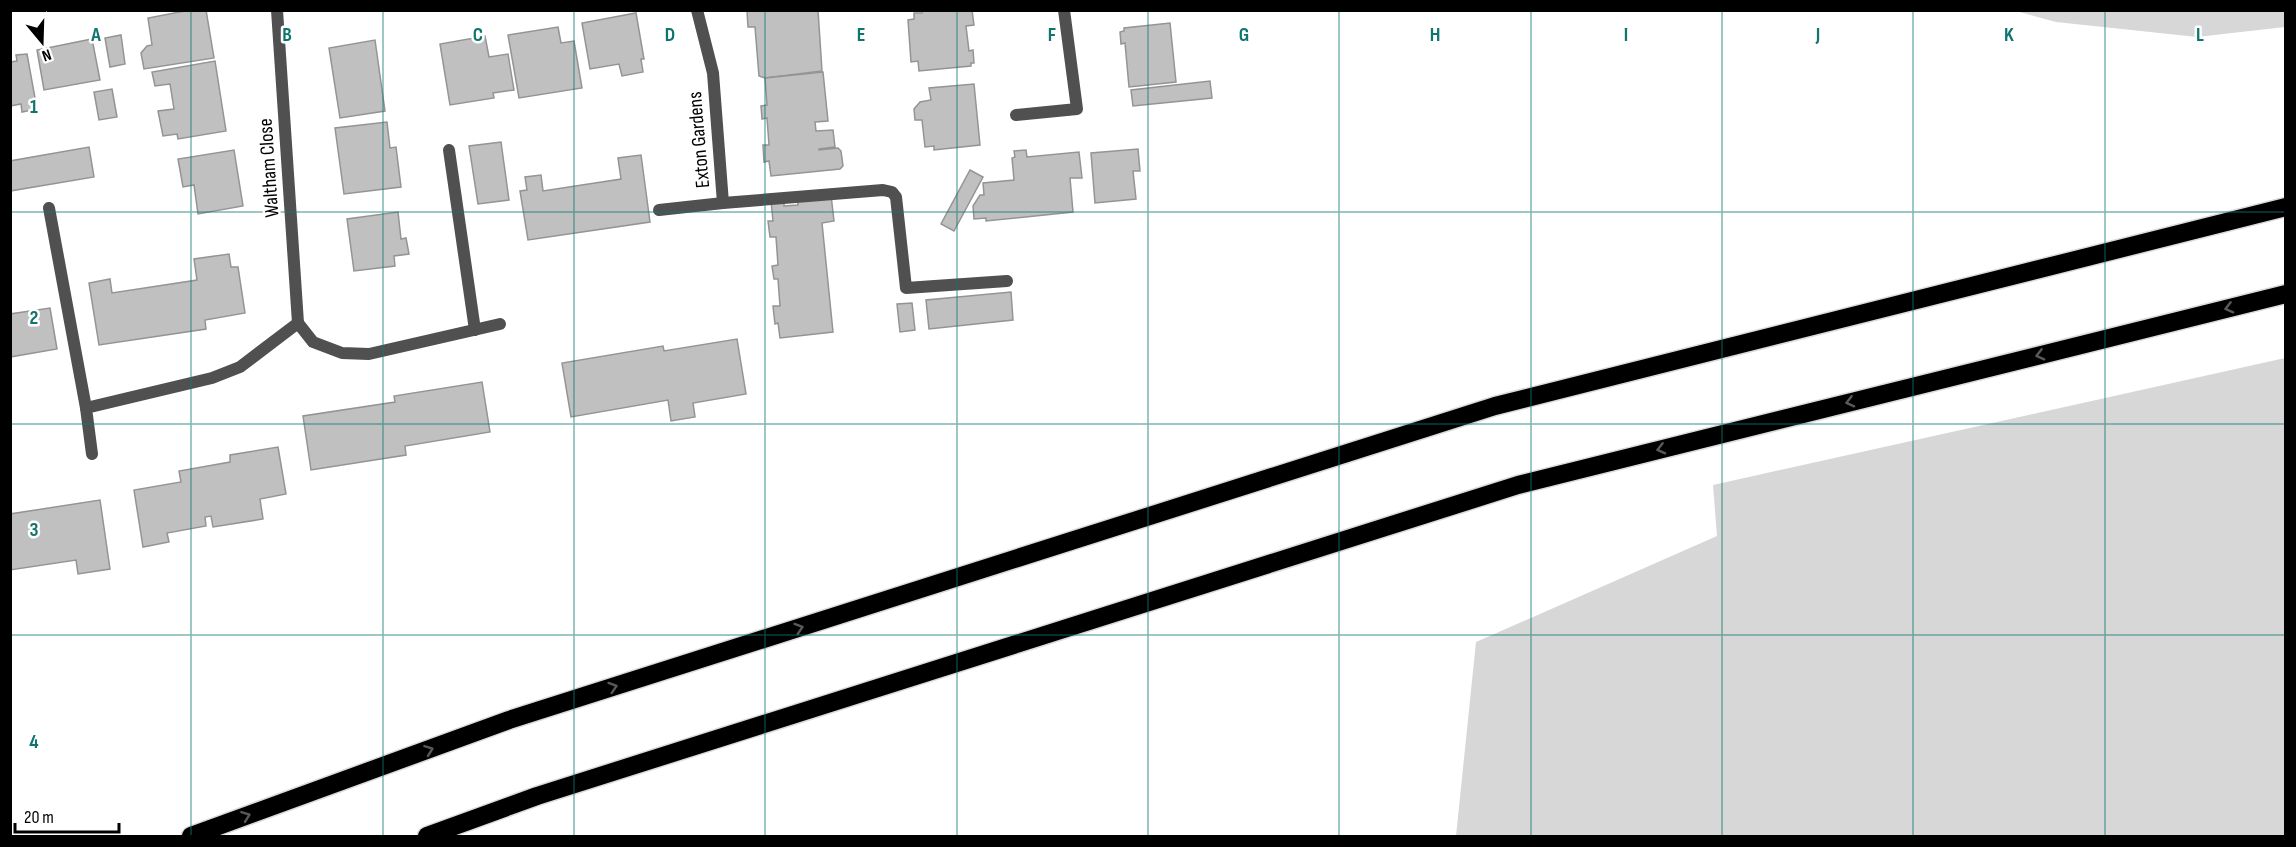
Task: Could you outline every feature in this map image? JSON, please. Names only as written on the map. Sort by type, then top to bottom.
[{"type":"highway","points":[[191,837],[510,720],[1495,406],[2286,207]]},
{"type":"highway","points":[[427,837],[537,796],[1518,485],[2286,294]]},
{"type":"street","name":"Waltham Close","points":[[277,10],[298,323]]},
{"type":"street","name":"Exton Gardens","points":[[659,210],[723,203],[713,73],[697,10]]},
{"type":"street","points":[[1016,115],[1077,109],[1064,10]]},
{"type":"street","points":[[449,150],[475,330]]},
{"type":"street","points":[[723,203],[883,190],[892,192],[896,197],[906,288],[1007,281]]},
{"type":"street","points":[[49,208],[86,408],[92,454]]},
{"type":"street","points":[[86,408],[212,378],[240,367],[298,323],[313,342],[342,353],[369,354],[500,324]]},
{"type":"shaded area","points":[[2016,11],[2285,11],[2285,27],[2197,37],[2056,22]]},
{"type":"shaded area","points":[[2285,358],[2285,836],[1456,836],[1476,642],[1717,536],[1713,485]]},
{"type":"building","points":[[190,10],[206,10],[214,58],[144,69],[141,53],[147,46],[152,45],[148,18]]},
{"type":"building","points":[[818,10],[822,71],[765,78],[759,76],[755,27],[748,27],[747,11]]},
{"type":"building","points":[[922,10],[972,10],[974,25],[966,26],[969,51],[973,50],[974,63],[971,63],[971,66],[919,71],[918,61],[911,62],[908,20],[914,19],[914,13],[922,13]]},
{"type":"building","points":[[636,13],[644,59],[641,59],[643,72],[622,76],[619,64],[590,69],[582,23]]},
{"type":"building","points":[[1170,23],[1176,82],[1129,87],[1125,43],[1121,44],[1120,32],[1124,31],[1124,28]]},
{"type":"building","points":[[558,27],[561,43],[574,41],[582,88],[519,98],[508,35]]},
{"type":"building","points":[[121,35],[125,64],[110,67],[105,38]]},
{"type":"building","points":[[485,36],[489,57],[508,54],[514,90],[493,93],[494,98],[450,105],[440,44]]},
{"type":"building","points":[[92,39],[100,80],[44,90],[37,50]]},
{"type":"building","points":[[375,40],[385,111],[340,118],[329,48]]},
{"type":"building","points":[[27,54],[37,109],[22,112],[21,104],[10,106],[10,62],[17,61],[16,55]]},
{"type":"building","points":[[215,61],[226,131],[178,139],[177,134],[163,136],[158,111],[174,109],[170,84],[155,86],[152,72]]},
{"type":"building","points":[[823,72],[828,121],[815,122],[816,131],[833,130],[835,147],[819,150],[838,148],[841,151],[843,166],[840,169],[771,176],[769,161],[764,162],[763,145],[769,145],[767,118],[762,119],[761,106],[767,105],[765,78]]},
{"type":"building","points":[[1210,81],[1212,98],[1133,106],[1131,90]]},
{"type":"building","points":[[974,84],[980,145],[934,150],[934,146],[925,147],[922,120],[915,120],[914,109],[920,102],[931,100],[929,88]]},
{"type":"building","points":[[112,89],[117,117],[99,120],[94,92]]},
{"type":"building","points":[[387,122],[390,148],[396,147],[401,187],[344,194],[335,128]]},
{"type":"building","points":[[501,142],[509,200],[478,204],[469,146]]},
{"type":"building","points":[[89,147],[94,177],[10,191],[10,161]]},
{"type":"building","points":[[1138,149],[1140,171],[1133,171],[1136,199],[1095,203],[1091,153]]},
{"type":"building","points":[[234,150],[243,206],[198,214],[194,185],[183,187],[178,159]]},
{"type":"building","points":[[1026,150],[1027,157],[1079,152],[1082,178],[1070,178],[1073,212],[986,221],[986,218],[974,219],[973,206],[980,195],[984,195],[983,183],[1014,180],[1012,158],[1015,157],[1014,151]]},
{"type":"building","points":[[641,155],[650,222],[528,240],[520,191],[527,190],[525,177],[541,175],[543,191],[621,179],[618,158]]},
{"type":"building","points":[[970,170],[983,177],[954,231],[941,224]]},
{"type":"building","points":[[831,195],[834,221],[822,223],[833,332],[780,338],[778,323],[775,324],[773,306],[780,306],[778,279],[774,279],[772,266],[778,265],[776,237],[770,237],[768,221],[773,221],[771,201],[784,200],[784,206],[798,205],[797,199]]},
{"type":"building","points":[[398,212],[401,239],[406,238],[409,254],[394,256],[395,266],[354,271],[347,219]]},
{"type":"building","points":[[229,254],[231,267],[238,267],[245,313],[205,320],[206,329],[99,345],[89,283],[110,279],[112,293],[197,280],[194,259]]},
{"type":"building","points":[[1011,292],[1013,320],[929,329],[926,300]]},
{"type":"building","points":[[912,303],[915,330],[900,332],[897,304]]},
{"type":"building","points":[[50,308],[57,349],[10,357],[10,314]]},
{"type":"building","points":[[737,339],[746,394],[693,403],[695,417],[671,421],[668,400],[571,417],[562,363],[663,346],[664,351]]},
{"type":"building","points":[[482,382],[490,432],[405,446],[406,455],[311,470],[303,416],[395,402],[394,396]]},
{"type":"building","points":[[278,447],[286,494],[260,499],[263,519],[213,527],[211,516],[205,517],[206,526],[167,533],[169,542],[143,547],[134,490],[181,482],[179,471],[230,462],[230,455]]},
{"type":"building","points":[[100,500],[110,569],[78,574],[76,560],[10,570],[10,514]]}]
